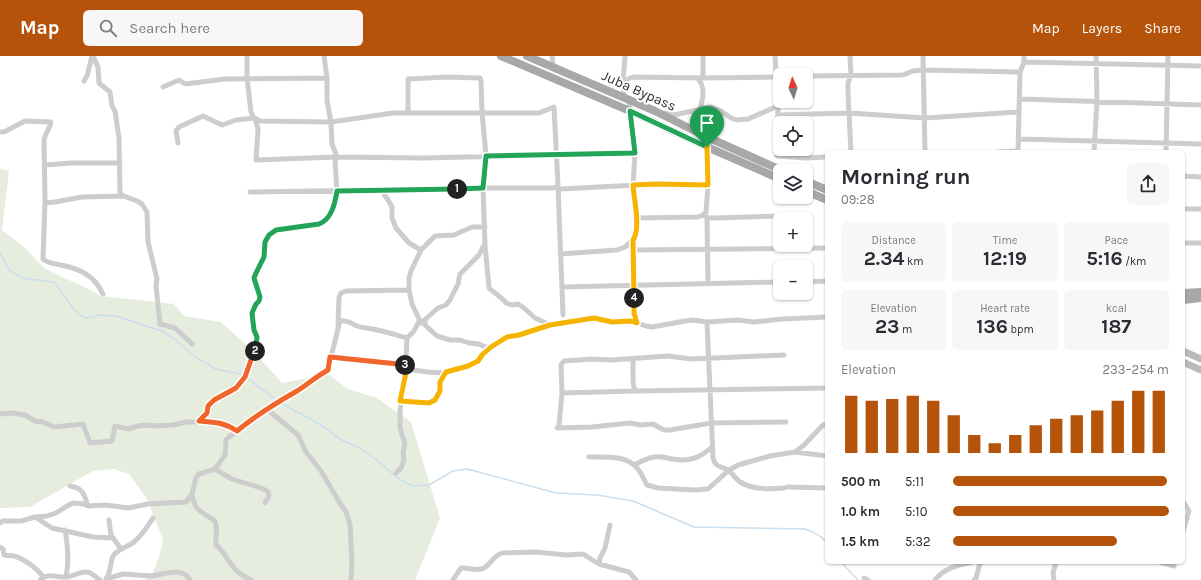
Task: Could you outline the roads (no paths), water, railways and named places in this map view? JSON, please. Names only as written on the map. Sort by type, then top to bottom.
[{"type":"main road","name":"Juba Bypass","points":[[501,56],[630,111],[773,176]]},
{"type":"main road","name":"Juba Bypass","points":[[527,56],[655,111],[773,166]]},
{"type":"main road","points":[[813,184],[825,189]]},
{"type":"main road","points":[[813,194],[825,199]]},
{"type":"main road","points":[[1185,293],[1201,292]]},
{"type":"main road","points":[[1185,300],[1201,298]]},
{"type":"main road","points":[[1185,352],[1201,359]]},
{"type":"main road","points":[[1185,363],[1201,370]]},
{"type":"street","points":[[84,81],[87,76],[92,56]]},
{"type":"street","points":[[92,56],[98,67],[100,83],[110,92],[112,106],[115,111],[119,138],[120,191],[121,195],[124,196]]},
{"type":"street","points":[[247,56],[247,78],[251,112],[253,117],[260,121],[331,122],[393,113],[539,112],[554,107],[559,187],[563,315]]},
{"type":"street","points":[[324,56],[332,144],[337,157]]},
{"type":"street","points":[[552,56],[553,68]]},
{"type":"street","points":[[560,254],[617,250],[625,247],[636,236],[633,185],[635,153],[630,111],[623,84],[626,56]]},
{"type":"street","points":[[703,56],[703,78]]},
{"type":"street","points":[[775,56],[777,68]]},
{"type":"street","points":[[850,56],[851,75],[848,89],[851,150]]},
{"type":"street","points":[[923,56],[925,150]]},
{"type":"street","points":[[1018,150],[1020,72],[1024,62],[1024,56]]},
{"type":"street","points":[[1094,150],[1097,101],[1096,56]]},
{"type":"street","points":[[1166,150],[1168,56]]},
{"type":"street","points":[[1024,62],[1201,66]]},
{"type":"street","points":[[813,76],[903,75],[913,71],[923,70],[1020,72]]},
{"type":"street","points":[[408,113],[408,79],[447,77],[480,78],[482,88],[482,112],[486,156],[483,188],[485,245],[489,288],[497,296],[505,300],[506,303],[512,305],[518,304],[535,318],[550,325]]},
{"type":"street","points":[[623,84],[626,79],[634,77],[773,77]]},
{"type":"street","points":[[163,87],[179,80],[185,84],[190,84],[225,79],[247,78],[326,78]]},
{"type":"street","points":[[697,78],[701,82],[703,88],[703,99],[700,109]]},
{"type":"street","points":[[1020,99],[1201,105]]},
{"type":"street","points":[[655,111],[674,115],[711,107],[721,111],[731,118],[748,119],[773,108]]},
{"type":"street","points":[[778,108],[776,156],[806,158],[825,157]]},
{"type":"street","points":[[251,112],[255,118],[258,129],[256,160],[337,157],[423,158],[635,153]]},
{"type":"street","points":[[778,115],[849,113],[925,118],[1019,112]]},
{"type":"street","points":[[178,143],[176,131],[179,127],[203,116],[222,125],[236,120],[255,118]]},
{"type":"street","points":[[0,132],[4,132],[25,121],[50,122],[50,127],[44,140],[45,203],[43,259],[47,262],[85,273],[95,280],[104,294]]},
{"type":"street","points":[[707,136],[708,185],[705,216],[708,249],[708,284]]},
{"type":"street","points":[[1019,139],[1201,144]]},
{"type":"street","points":[[199,421],[207,413],[208,406],[211,403],[236,388],[245,377],[256,350],[257,337],[254,330],[252,313],[260,297],[254,278],[264,257],[265,242],[269,235],[276,230],[324,222],[334,207],[337,191],[334,161],[337,157]]},
{"type":"street","points":[[45,165],[71,163],[120,163]]},
{"type":"street","points":[[1185,176],[1201,177]]},
{"type":"street","points":[[250,192],[552,188],[657,184],[708,185]]},
{"type":"street","points":[[381,190],[392,207],[392,218],[396,228],[409,243],[421,250]]},
{"type":"street","points":[[45,203],[82,197],[124,196],[142,204],[146,212],[148,242],[157,279],[156,286],[160,324],[176,328],[192,344]]},
{"type":"street","points":[[1185,209],[1201,209]]},
{"type":"street","points":[[636,218],[773,216]]},
{"type":"street","points":[[330,357],[398,364],[404,361],[406,357],[407,338],[414,331],[419,321],[412,304],[409,290],[409,278],[411,270],[421,250],[435,236],[454,235],[472,227],[485,227]]},
{"type":"street","points":[[633,240],[634,313],[637,323]]},
{"type":"street","points":[[1185,243],[1201,244]]},
{"type":"street","points":[[419,321],[421,323],[438,308],[446,305],[458,284],[460,274],[480,255],[483,246],[485,245]]},
{"type":"street","points":[[633,250],[825,248]]},
{"type":"street","points":[[813,282],[825,281]]},
{"type":"street","points":[[562,287],[773,282]]},
{"type":"street","points":[[338,326],[339,297],[341,293],[346,291],[409,290]]},
{"type":"street","points":[[407,368],[427,372],[446,372],[468,366],[478,361],[491,347],[507,337],[519,335],[550,325],[594,318],[612,322],[631,321],[652,327],[693,320],[707,322],[738,320],[754,322],[825,317]]},
{"type":"street","points":[[251,580],[237,572],[216,545],[216,522],[195,508],[192,502],[192,494],[196,478],[199,474],[215,469],[225,455],[226,440],[249,421],[298,390],[318,375],[328,370],[340,321],[347,320],[353,325],[362,328],[407,338]]},
{"type":"street","points":[[425,320],[425,325],[437,336],[450,340],[460,340],[469,344],[479,344],[485,347],[491,347]]},
{"type":"street","points":[[707,322],[712,447],[714,461]]},
{"type":"street","points":[[784,355],[692,359],[668,356],[633,359],[564,361],[561,365],[562,393],[560,421],[557,428],[630,423],[640,426],[653,424],[664,430],[670,430],[711,423],[786,422]]},
{"type":"street","points":[[633,359],[633,382],[635,391]]},
{"type":"street","points":[[396,472],[401,468],[404,460],[403,454],[405,444],[400,428],[400,401],[407,368],[404,361]]},
{"type":"street","points":[[400,401],[429,403],[435,400],[440,391],[440,382],[446,372]]},
{"type":"street","points":[[562,393],[825,388]]},
{"type":"street","points":[[268,410],[298,434],[306,452],[321,471],[346,512],[350,524],[352,563],[351,580]]},
{"type":"street","points":[[0,414],[25,414],[34,421],[43,422],[54,427],[83,424],[90,443],[112,441],[115,426],[128,429],[138,426],[173,425],[199,421],[228,425],[237,431]]},
{"type":"street","points":[[795,452],[825,424]]},
{"type":"street","points":[[634,465],[654,457],[680,460],[695,459],[712,447]]},
{"type":"street","points":[[589,457],[620,458],[628,461],[641,473],[647,485],[658,488],[695,490],[708,489],[729,470],[745,462],[795,452],[825,456]]},
{"type":"street","points":[[701,456],[714,461],[718,466],[729,470],[739,481],[754,488],[825,488]]},
{"type":"street","points":[[215,469],[230,478],[249,485],[264,488],[268,492],[265,503]]},
{"type":"street","points":[[70,486],[78,487],[84,494],[88,506]]},
{"type":"street","points":[[0,523],[3,521],[21,521],[35,517],[52,515],[73,503],[88,506],[106,505],[128,508],[148,504],[186,502],[192,494]]},
{"type":"street","points":[[1185,504],[1189,510],[1185,524]]},
{"type":"street","points":[[35,517],[52,528],[93,538],[113,538]]},
{"type":"street","points":[[105,579],[109,575],[113,556],[121,549],[132,544],[153,518]]},
{"type":"street","points":[[109,520],[113,538],[121,549]]},
{"type":"street","points":[[599,564],[605,548],[610,525]]},
{"type":"street","points":[[65,530],[68,568],[66,577]]},
{"type":"street","points":[[0,547],[3,549],[4,555],[14,556],[40,571],[41,578],[53,576],[66,577],[86,572],[91,573],[100,580]]},
{"type":"street","points":[[453,580],[461,568],[485,568],[497,554],[536,552],[566,555],[583,554],[599,564],[612,569],[629,572],[636,580]]},
{"type":"street","points":[[935,580],[939,575],[952,567],[969,564]]},
{"type":"street","points":[[974,580],[976,578],[978,564]]},
{"type":"street","points":[[1054,580],[1053,573],[1055,564]]},
{"type":"street","points":[[1167,564],[1174,566]]},
{"type":"street","points":[[105,579],[124,574],[152,576],[162,573],[178,572],[186,575],[190,580]]},
{"type":"waterway","points":[[0,253],[9,270],[22,278],[54,282],[77,313],[86,318],[100,315],[115,316],[160,330],[177,341],[197,358],[216,369],[241,374],[278,401]]},
{"type":"waterway","points":[[281,403],[311,419],[338,438],[361,449],[381,463],[396,477],[412,486],[429,485],[453,471],[467,469],[556,493],[597,495],[633,501],[694,527],[805,529],[818,534],[825,540]]},
{"type":"waterway","points":[[843,564],[858,580]]}]
